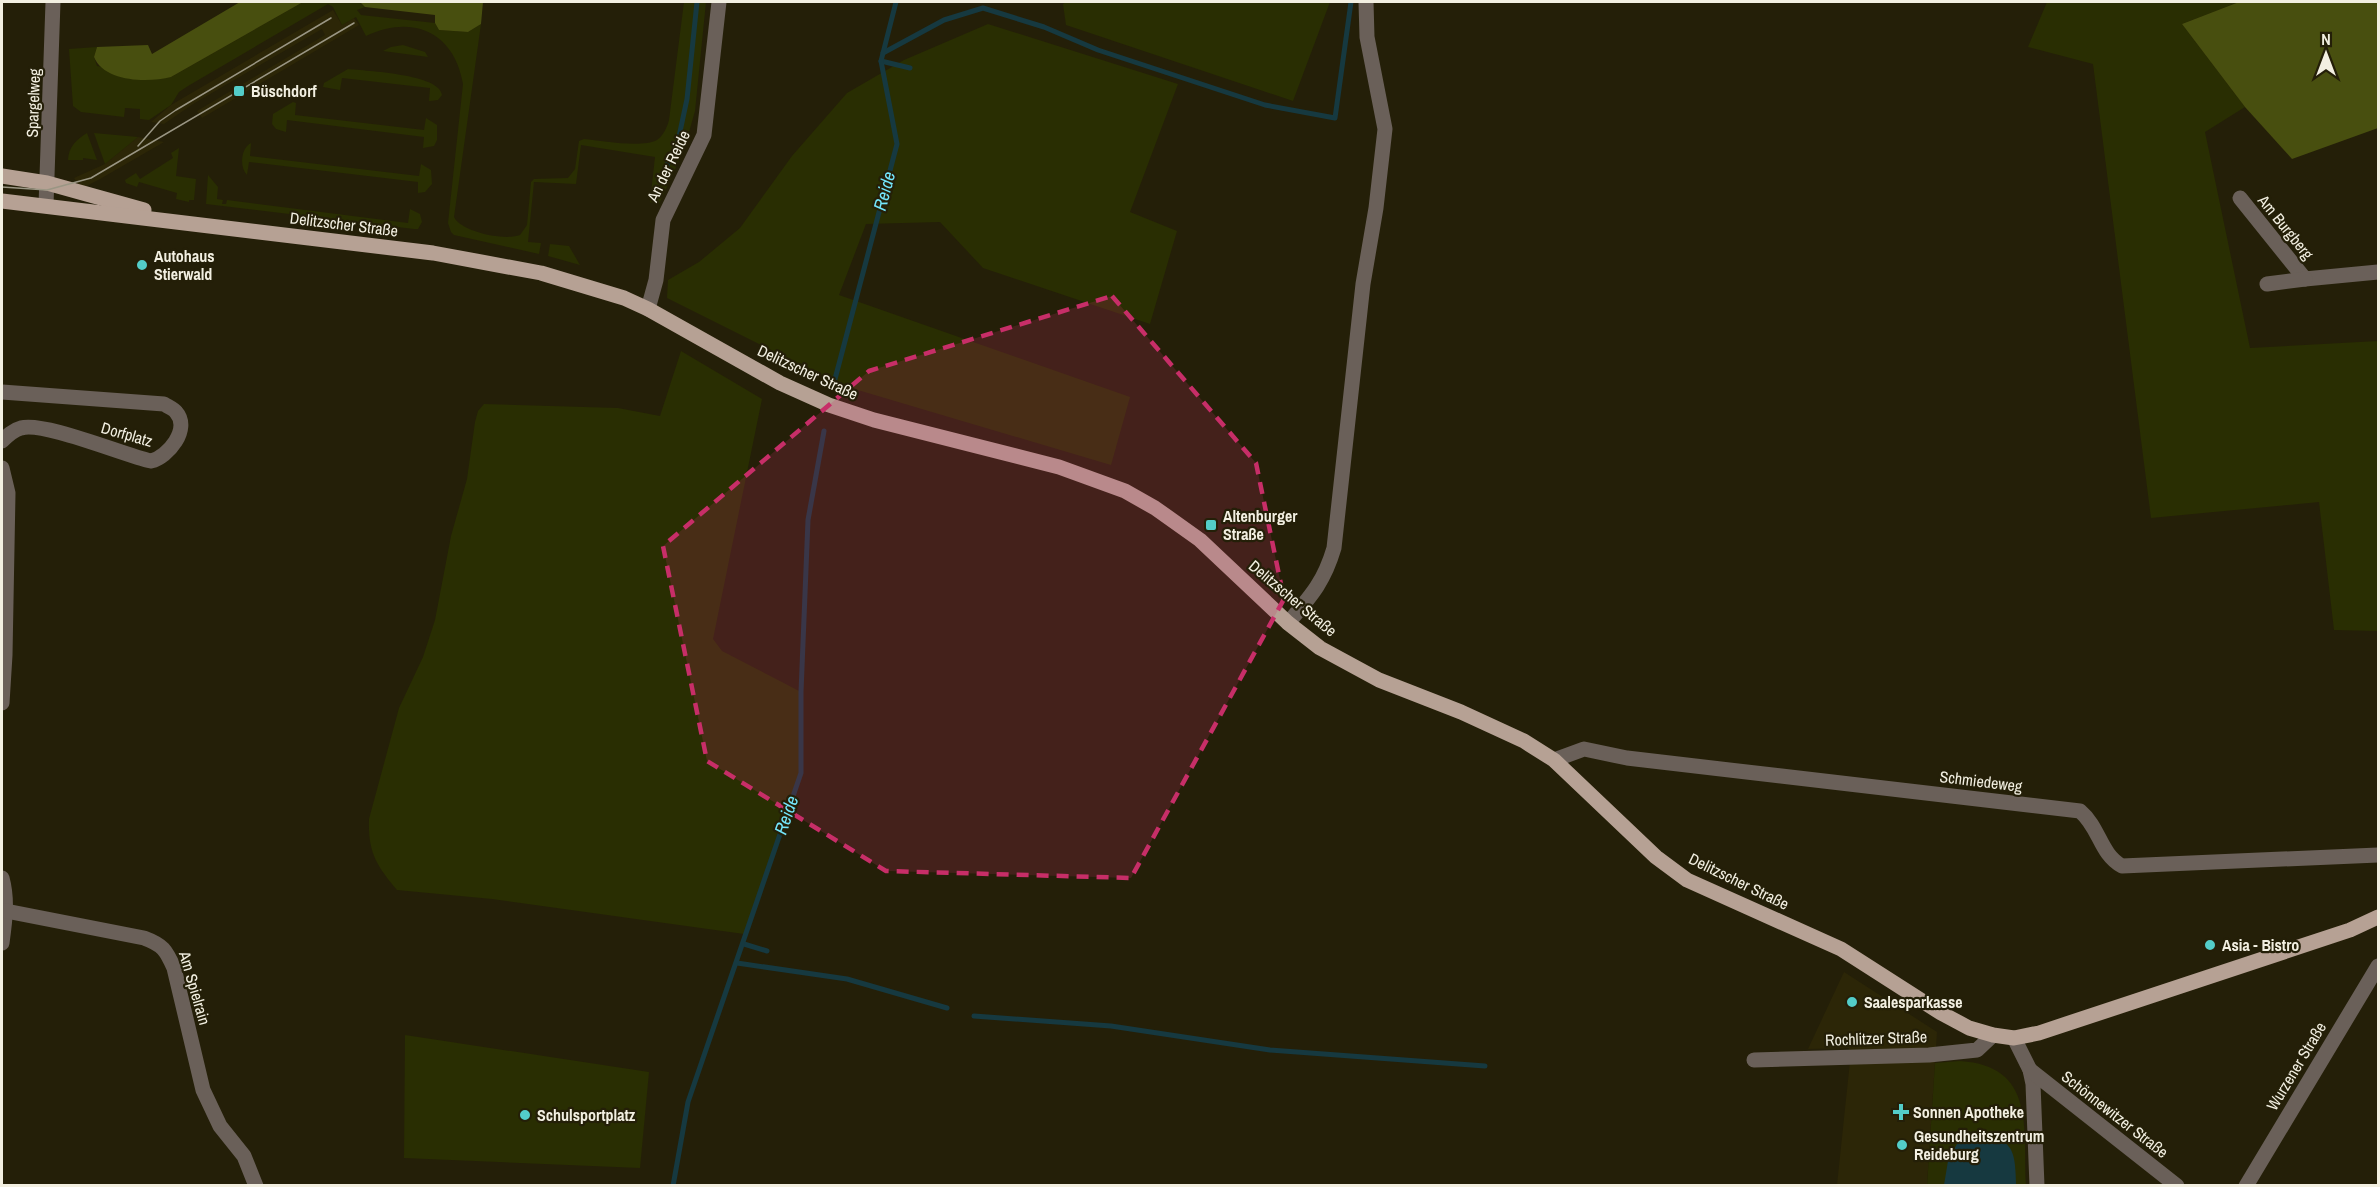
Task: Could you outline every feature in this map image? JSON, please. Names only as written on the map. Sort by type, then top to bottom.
[{"type":"main road","name":"Delitzscher Straße","points":[[2,176],[48,183],[199,225]]},
{"type":"main road","name":"Delitzscher Straße","points":[[2,201],[434,253],[489,262],[575,283],[624,298],[648,309],[780,383],[829,405],[874,420],[1059,467],[1125,491],[1194,535],[1288,622],[1320,648],[1379,680],[1461,712],[1514,736],[1554,760],[1656,856],[1687,880],[1841,949],[1941,1013],[1969,1028],[2014,1038],[2039,1033],[2328,937],[2379,917]]},
{"type":"street","name":"Spargelweg","points":[[46,205],[53,2]]},
{"type":"street","name":"An der Reide","points":[[648,309],[656,280],[663,220],[704,135],[719,2]]},
{"type":"street","points":[[1288,622],[1315,591],[1327,571],[1334,548],[1363,284],[1376,208],[1385,129],[1367,37],[1366,2]]},
{"type":"street","name":"Am Burgberg","points":[[2240,198],[2305,279]]},
{"type":"street","name":"Am Burgberg","points":[[2267,284],[2379,272]]},
{"type":"street","name":"Dorfplatz","points":[[2,392],[164,404],[177,412],[180,422],[179,436],[169,452],[160,459],[152,461],[43,429],[23,427],[12,432],[2,441]]},
{"type":"street","points":[[2,468],[8,493],[2,703]]},
{"type":"street","name":"Schmiedeweg","points":[[1554,760],[1584,749],[1627,758],[2080,811],[2091,820],[2110,860],[2122,866],[2379,855]]},
{"type":"street","points":[[2,878],[6,911],[2,943]]},
{"type":"street","name":"Am Spielrain","points":[[6,911],[144,938],[158,943],[167,951],[174,968],[203,1090],[220,1126],[244,1156],[256,1185]]},
{"type":"street","name":"Wurzener Straße","points":[[2246,1185],[2379,966]]},
{"type":"street","name":"Rochlitzer Straße","points":[[1754,1060],[1929,1055],[1977,1050],[1993,1035]]},
{"type":"street","points":[[2014,1038],[2030,1070],[2033,1084],[2037,1185]]},
{"type":"street","name":"Schönnewitzer Straße","points":[[2030,1070],[2177,1185]]},
{"type":"highlighted area","points":[[1112,296],[1256,463],[1284,599],[1131,878],[886,871],[707,761],[663,546],[869,371]]},
{"type":"shaded area","points":[[333,10],[342,25],[354,18],[359,25],[202,118],[197,111],[325,35],[322,29],[193,104],[164,124],[151,122],[171,105]]},
{"type":"shaded area","points":[[138,137],[164,142],[100,179],[84,187],[79,185],[74,178],[105,164]]},
{"type":"shaded area","points":[[1844,972],[1937,1032],[1927,1185],[1837,1185],[1850,1061],[1849,1048],[1808,1049]]},
{"type":"green space","points":[[240,2],[303,2],[171,77],[151,80],[128,79],[107,72],[94,57],[97,47],[148,45],[152,54]]},
{"type":"green space","points":[[303,2],[359,2],[365,7],[357,10],[361,15],[435,23],[439,30],[468,32],[481,24],[454,217],[465,227],[474,231],[494,236],[513,237],[520,235],[527,225],[531,182],[534,179],[568,178],[575,169],[579,141],[584,139],[642,144],[657,140],[662,136],[669,120],[684,2],[706,2],[695,111],[684,150],[659,204],[650,202],[655,157],[581,145],[576,184],[534,182],[528,242],[541,243],[539,254],[454,235],[448,223],[463,84],[451,51],[429,32],[415,28],[400,27],[366,36],[356,17],[342,25],[333,7],[328,4],[188,86],[179,92],[171,105],[149,120],[140,119],[140,109],[125,108],[124,117],[81,112],[73,106],[69,49],[97,47],[94,57],[97,66],[171,77]]},
{"type":"green space","points":[[360,2],[483,2],[481,24],[468,32],[439,30],[435,23],[435,15],[365,7]]},
{"type":"green space","points":[[1066,2],[1330,2],[1293,101],[1066,25],[1063,4]]},
{"type":"green space","points":[[2047,2],[2239,2],[2182,24],[2245,107],[2205,132],[2250,348],[2378,341],[2378,631],[2334,630],[2319,502],[2151,518],[2093,64],[2028,47]]},
{"type":"green space","points":[[2239,2],[2378,2],[2378,128],[2292,159],[2245,107],[2182,24]]},
{"type":"green space","points":[[988,24],[1178,84],[1130,212],[1177,231],[1150,324],[983,268],[940,222],[866,224],[839,295],[1130,397],[1111,465],[841,385],[667,298],[668,280],[699,262],[740,228],[792,156],[847,93],[904,60]]},
{"type":"green space","points":[[403,45],[425,52],[428,57],[383,51]]},
{"type":"green space","points":[[348,69],[416,78],[429,82],[438,88],[442,95],[438,100],[429,101],[430,88],[342,78],[340,90],[323,87],[324,83]]},
{"type":"green space","points":[[293,102],[296,103],[295,115],[424,130],[426,118],[437,125],[437,140],[434,146],[423,148],[424,137],[287,120],[286,132],[276,129],[272,124],[273,114]]},
{"type":"green space","points":[[87,133],[97,160],[83,158],[83,160],[68,160],[74,144]]},
{"type":"green space","points":[[94,133],[138,137],[105,164]]},
{"type":"green space","points":[[251,143],[250,156],[419,176],[421,164],[431,170],[432,184],[425,192],[418,193],[418,182],[249,162],[247,175],[244,172],[242,158],[245,149]]},
{"type":"green space","points":[[179,148],[176,176],[196,179],[194,200],[189,200],[189,202],[176,199],[177,193],[139,182],[137,187],[126,183],[125,180],[136,173],[140,179],[173,158],[171,153]]},
{"type":"green space","points":[[208,175],[218,187],[217,199],[223,200],[222,204],[226,204],[227,200],[408,223],[410,209],[420,214],[422,222],[418,229],[414,229],[206,204]]},
{"type":"green space","points":[[550,244],[569,246],[580,265],[548,256]]},
{"type":"green space","points":[[681,351],[762,399],[713,639],[722,651],[801,692],[801,773],[744,934],[492,899],[397,890],[375,858],[370,840],[369,819],[399,708],[423,657],[435,620],[451,536],[467,479],[478,411],[484,404],[618,408],[660,416]]},
{"type":"green space","name":"Schulsportplatz","points":[[405,1035],[649,1072],[640,1168],[404,1158]]},
{"type":"green space","points":[[1960,1061],[1985,1065],[2002,1074],[2013,1087],[2024,1122],[2026,1185],[1927,1186],[1935,1063]]},
{"type":"water","points":[[1972,1135],[1996,1139],[2009,1147],[2014,1162],[2016,1185],[1944,1185],[1948,1161],[1959,1140]]},
{"type":"waterway","points":[[663,174],[678,141],[687,99],[697,2]]},
{"type":"waterway","name":"Reide","points":[[835,379],[897,144],[881,61],[896,2]]},
{"type":"waterway","points":[[883,53],[944,20],[983,8],[1044,27],[1098,50],[1265,105],[1335,118],[1351,2]]},
{"type":"waterway","points":[[881,61],[910,68]]},
{"type":"waterway","name":"Reide","points":[[673,1186],[688,1102],[801,773],[801,692],[808,520],[824,431]]},
{"type":"waterway","points":[[744,944],[767,951]]},
{"type":"waterway","points":[[737,963],[847,979],[947,1008]]},
{"type":"waterway","points":[[974,1016],[1111,1026],[1270,1050],[1485,1066]]},
{"type":"tram line","points":[[138,146],[160,121],[176,110],[331,18]]},
{"type":"tram line","points":[[2,187],[47,190],[91,178],[354,23]]},
{"type":"place","name":"Büschdorf","points":[[239,91]]},
{"type":"place","name":"Autohaus Stierwald","points":[[142,265]]},
{"type":"place","name":"Altenburger Straße","points":[[1211,525]]},
{"type":"place","name":"Asia - Bistro","points":[[2210,945]]},
{"type":"place","name":"Saalesparkasse","points":[[1852,1002]]},
{"type":"place","name":"Sonnen Apotheke","points":[[1901,1112]]},
{"type":"place","name":"Schulsportplatz","points":[[525,1115]]},
{"type":"place","name":"Gesundheitszentrum Reideburg","points":[[1902,1145]]}]
